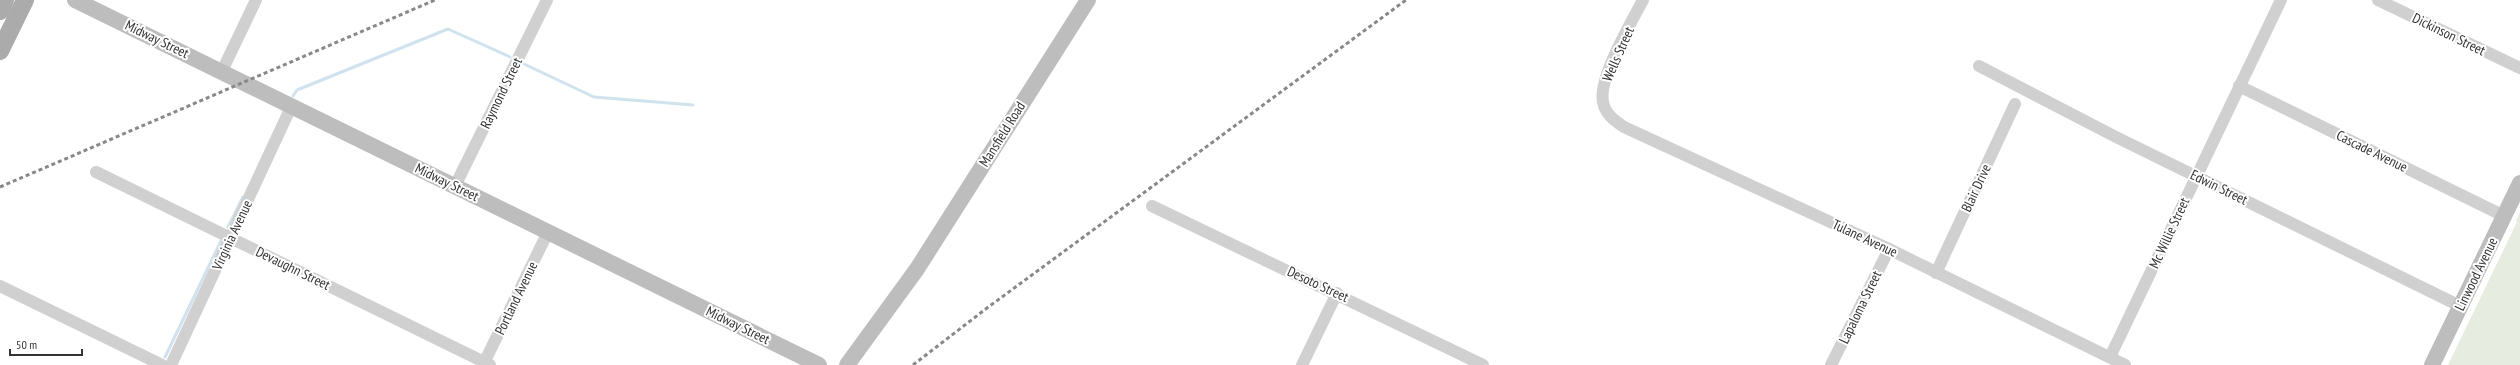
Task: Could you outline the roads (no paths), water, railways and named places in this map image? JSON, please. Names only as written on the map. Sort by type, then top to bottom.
[{"type":"main road","points":[[0,11],[5,0]]},
{"type":"main road","points":[[0,51],[25,0]]},
{"type":"street","name":"Midway Street","points":[[75,0],[819,365]]},
{"type":"street","points":[[222,71],[256,0]]},
{"type":"street","name":"Raymond Street","points":[[455,186],[547,0]]},
{"type":"street","name":"Mansfield Road","points":[[859,365],[917,269],[1088,0]]},
{"type":"street","name":"Wells Street","points":[[1606,110],[1602,93],[1603,83],[1643,0]]},
{"type":"street","name":"Mc Willie Street","points":[[2110,357],[2281,0]]},
{"type":"street","name":"Dickinson Street","points":[[2378,0],[2520,68]]},
{"type":"street","name":"Edwin Street","points":[[1980,66],[2196,176],[2460,306]]},
{"type":"street","name":"Cascade Avenue","points":[[2239,86],[2504,216]]},
{"type":"street","name":"Blair Drive","points":[[1936,273],[2015,104]]},
{"type":"street","name":"Virginia Avenue","points":[[171,365],[292,106]]},
{"type":"street","name":"Tulane Avenue","points":[[1606,110],[1624,127],[1889,249],[2126,365]]},
{"type":"street","name":"Devaughn Street","points":[[96,172],[231,237],[486,364]]},
{"type":"street","name":"Linwood Avenue","points":[[2432,365],[2520,183]]},
{"type":"street","name":"Desoto Street","points":[[1152,206],[1337,293],[1463,361],[1483,365]]},
{"type":"street","name":"Portland Avenue","points":[[486,364],[548,232]]},
{"type":"street","name":"Lapaloma Street","points":[[1831,365],[1889,249]]},
{"type":"street","name":"Mansfield Road","points":[[847,365],[917,269]]},
{"type":"street","points":[[0,286],[162,365]]},
{"type":"street","points":[[1302,365],[1337,293]]},
{"type":"waterway","points":[[293,96],[297,90],[448,29],[510,57]]},
{"type":"waterway","points":[[524,64],[594,97],[693,105]]},
{"type":"waterway","points":[[228,227],[243,197]]},
{"type":"waterway","points":[[165,357],[221,241]]},
{"type":"railway","points":[[0,187],[435,0]]},
{"type":"railway","points":[[913,365],[987,308],[1406,0]]}]
